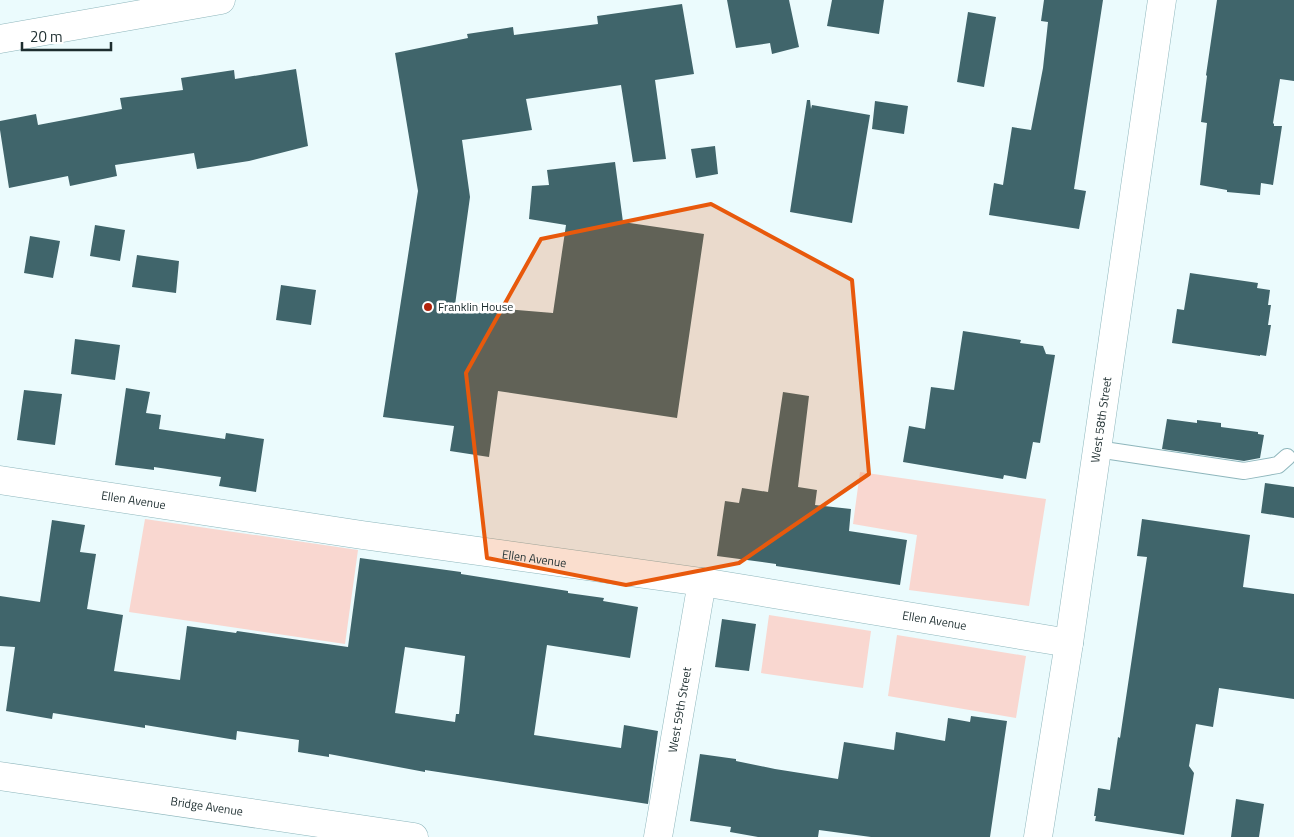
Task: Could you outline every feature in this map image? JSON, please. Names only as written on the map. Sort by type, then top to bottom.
[{"type":"street","points":[[0,39],[221,0]]},
{"type":"street","name":"West 58th Street","points":[[1038,837],[1069,643],[1162,0]]},
{"type":"street","name":"Ellen Avenue","points":[[0,480],[362,535],[702,582],[1069,643]]},
{"type":"street","name":"West 59th Street","points":[[658,837],[702,582]]},
{"type":"street","name":"Bridge Avenue","points":[[0,776],[414,837]]},
{"type":"lane","points":[[1097,448],[1244,471],[1278,465],[1287,457]]},
{"type":"highlighted area","points":[[711,204],[852,280],[869,474],[739,563],[626,585],[487,558],[466,373],[541,239]]},
{"type":"shaded area","points":[[860,472],[1046,499],[1029,606],[909,590],[917,535],[853,524]]},
{"type":"shaded area","points":[[145,519],[358,550],[345,644],[129,612]]},
{"type":"shaded area","points":[[769,615],[871,631],[863,688],[761,673]]},
{"type":"shaded area","points":[[897,635],[1026,656],[1016,718],[888,696]]},
{"type":"building","points":[[727,0],[789,0],[799,47],[772,54],[770,43],[736,48]]},
{"type":"building","points":[[832,0],[884,0],[879,34],[827,26]]},
{"type":"building","points":[[1044,0],[1103,0],[1074,189],[1086,191],[1079,229],[989,215],[994,183],[1003,185],[1012,127],[1031,130],[1043,68],[1048,22],[1041,21]]},
{"type":"building","points":[[1217,0],[1294,0],[1294,81],[1280,79],[1273,123],[1274,126],[1282,126],[1273,185],[1261,183],[1260,195],[1227,192],[1227,190],[1200,185],[1207,123],[1201,122]]},
{"type":"building","points":[[682,4],[694,74],[655,80],[666,159],[633,162],[621,85],[526,99],[532,130],[462,140],[470,197],[455,305],[553,313],[566,225],[529,219],[532,186],[549,185],[547,170],[615,162],[623,222],[704,234],[677,418],[498,391],[489,457],[450,451],[454,426],[383,417],[418,191],[395,53],[468,38],[467,34],[513,27],[514,35],[598,24],[597,16]]},
{"type":"building","points":[[968,12],[996,17],[984,87],[957,82]]},
{"type":"building","points":[[296,69],[308,146],[249,161],[197,169],[194,153],[115,165],[117,176],[70,186],[68,176],[9,188],[0,121],[36,114],[38,125],[122,109],[120,98],[183,90],[181,78],[234,70],[235,79]]},
{"type":"building","points":[[807,100],[810,100],[811,109],[812,105],[870,115],[852,223],[790,212]]},
{"type":"building","points":[[875,101],[908,106],[904,134],[872,129]]},
{"type":"building","points":[[715,146],[718,174],[696,178],[691,149]]},
{"type":"building","points":[[95,225],[125,230],[120,261],[90,256]]},
{"type":"building","points":[[30,236],[60,241],[53,278],[24,273]]},
{"type":"building","points":[[137,255],[179,261],[176,293],[132,287]]},
{"type":"building","points":[[1190,273],[1258,283],[1257,288],[1270,290],[1268,305],[1271,305],[1268,325],[1271,325],[1266,356],[1172,343],[1177,309],[1184,310]]},
{"type":"building","points":[[281,285],[316,290],[311,325],[276,320]]},
{"type":"building","points":[[963,331],[1021,340],[1020,343],[1043,346],[1046,354],[1055,355],[1040,443],[1033,442],[1026,479],[1004,475],[1003,479],[903,462],[909,426],[925,429],[931,387],[954,390]]},
{"type":"building","points":[[75,339],[120,345],[115,380],[71,374]]},
{"type":"building","points":[[126,388],[150,392],[146,413],[161,415],[159,429],[225,439],[226,433],[264,439],[256,492],[219,486],[221,477],[154,467],[154,470],[115,465]]},
{"type":"building","points":[[24,390],[62,394],[55,445],[17,440]]},
{"type":"building","points":[[783,392],[809,396],[798,487],[817,490],[815,505],[851,509],[849,531],[907,540],[900,585],[717,556],[725,501],[739,503],[742,488],[768,492]]},
{"type":"building","points":[[1167,419],[1197,423],[1197,420],[1221,423],[1221,427],[1258,432],[1258,434],[1264,435],[1260,458],[1244,461],[1162,449]]},
{"type":"building","points":[[1265,483],[1294,487],[1294,518],[1261,513]]},
{"type":"building","points":[[1142,519],[1250,535],[1243,587],[1294,594],[1294,699],[1219,688],[1213,727],[1196,724],[1189,766],[1194,773],[1184,835],[1095,821],[1096,816],[1094,816],[1098,788],[1110,790],[1118,737],[1120,738],[1147,557],[1137,556]]},
{"type":"building","points":[[52,520],[85,525],[80,552],[96,554],[87,609],[123,615],[114,671],[180,680],[187,626],[236,633],[237,631],[348,647],[360,558],[461,572],[461,574],[604,598],[603,601],[638,607],[630,658],[547,645],[534,735],[621,748],[624,725],[658,731],[648,804],[425,770],[425,772],[329,754],[329,757],[298,752],[299,740],[237,731],[236,740],[145,725],[145,728],[53,713],[52,719],[6,711],[15,647],[0,646],[0,596],[40,602]],"holes":[[[405,647],[465,656],[459,714],[456,714],[455,722],[395,713]]]},
{"type":"building","points":[[722,619],[756,624],[749,671],[715,667]]},
{"type":"building","points":[[971,716],[1007,721],[990,837],[871,837],[819,830],[818,837],[758,837],[730,832],[731,827],[690,821],[700,754],[838,779],[844,742],[894,750],[896,732],[945,741],[948,718],[970,722]]},
{"type":"building","points":[[1236,799],[1264,804],[1259,837],[1231,837]]},
{"type":"place","name":"Franklin House","points":[[428,307]]}]
